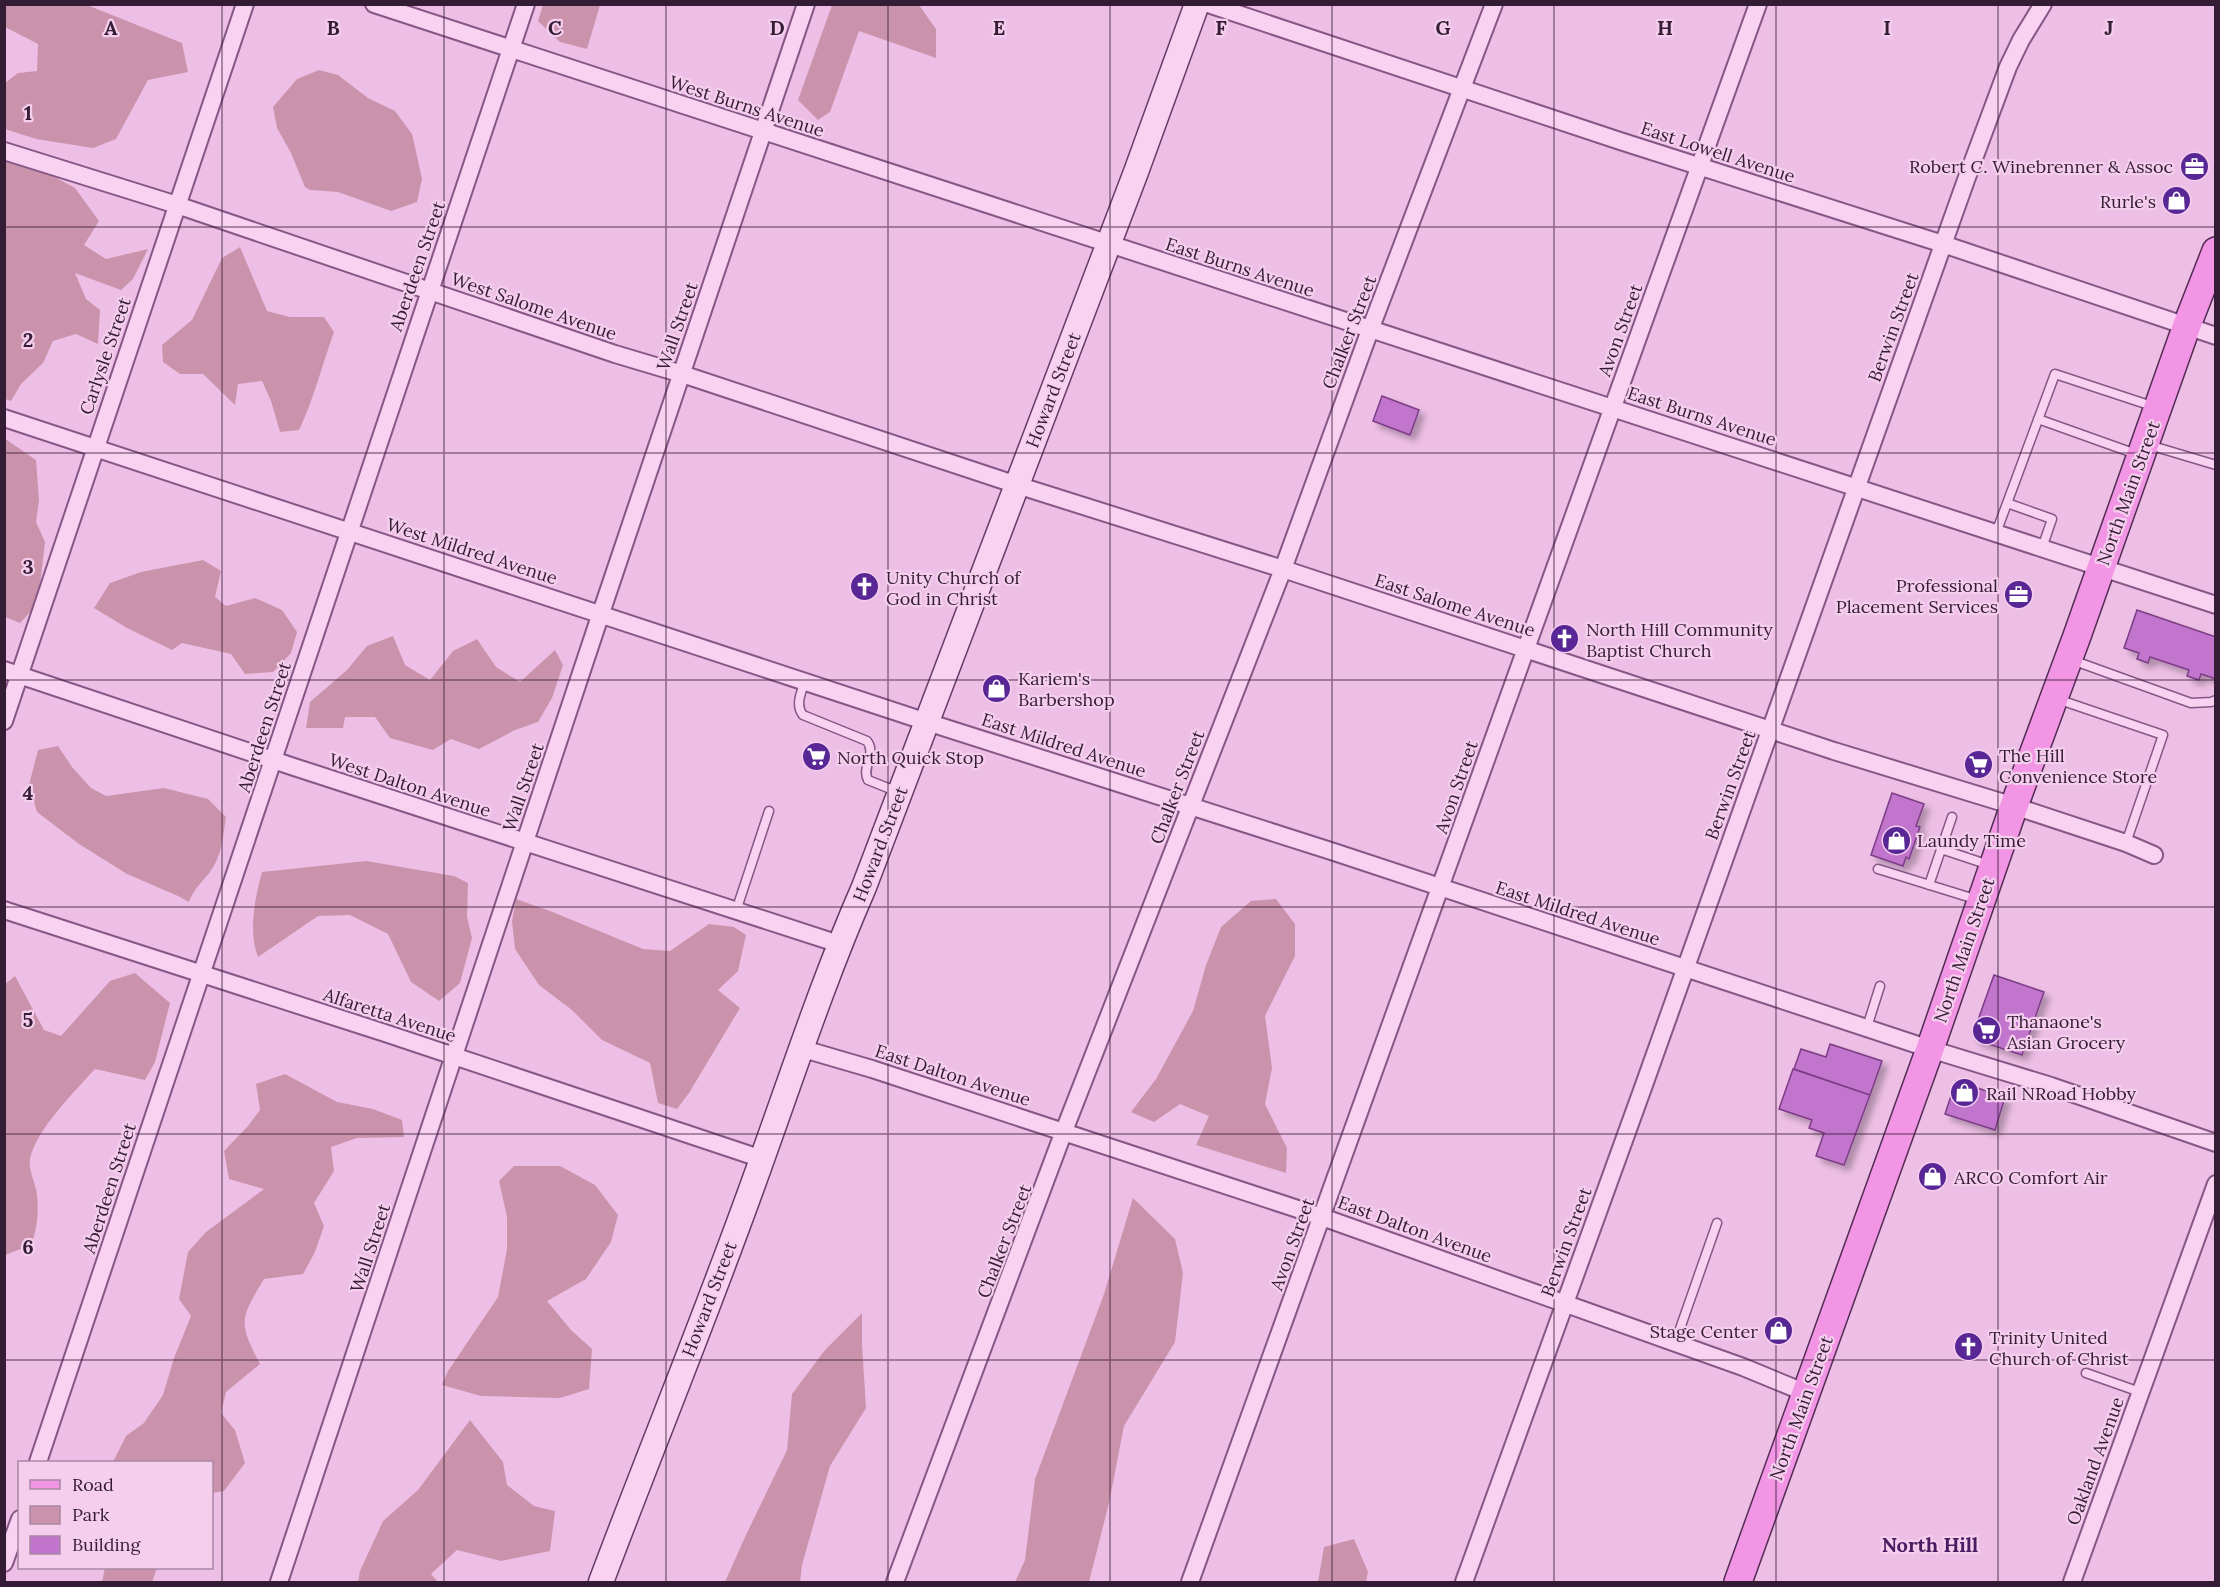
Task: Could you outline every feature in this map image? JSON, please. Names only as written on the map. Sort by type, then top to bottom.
[{"type":"main road","name":"Howard Street","points":[[601,1582],[762,1159],[839,944],[864,887],[900,793],[1197,4]]},
{"type":"main road","name":"North Main Street","points":[[1738,1582],[2187,325],[2213,267]]},
{"type":"street","name":"Carlysle Street","points":[[4,721],[12,673],[95,449],[244,4]]},
{"type":"street","name":"West Burns Avenue","points":[[374,4],[1108,244]]},
{"type":"street","name":"Aberdeen Street","points":[[38,1461],[428,291],[526,4]]},
{"type":"street","name":"Wall Street","points":[[279,1582],[806,4]]},
{"type":"street","name":"East Lowell Avenue","points":[[1208,4],[1943,244],[2216,336]]},
{"type":"street","name":"Chalker Street","points":[[895,1582],[1064,1131],[1192,808],[1283,569],[1370,330],[1494,4]]},
{"type":"street","name":"Avon Street","points":[[1190,1582],[1758,4]]},
{"type":"street","name":"Berwin Street","points":[[1464,1582],[1771,730],[1943,244],[2008,68],[2021,40],[2043,4]]},
{"type":"street","name":"West Salome Avenue","points":[[4,151],[177,205],[615,354],[1017,485]]},
{"type":"street","name":"East Burns Avenue","points":[[1108,244],[2216,604]]},
{"type":"street","name":"West Mildred Avenue","points":[[4,418],[927,722]]},
{"type":"street","name":"East Salome Avenue","points":[[1017,485],[1283,569],[1834,751],[2014,806],[2126,843],[2154,855]]},
{"type":"street","name":"West Dalton Avenue","points":[[12,673],[525,843],[839,944]]},
{"type":"street","name":"East Mildred Avenue","points":[[927,722],[1334,852],[1930,1049],[2051,1086],[2216,1143]]},
{"type":"street","name":"Alfaretta Avenue","points":[[4,910],[762,1159]]},
{"type":"street","name":"East Dalton Avenue","points":[[800,1048],[1064,1131],[1322,1217],[1675,1343],[1806,1393]]},
{"type":"street","name":"Oakland Avenue","points":[[2072,1582],[2216,1184]]},
{"type":"street","points":[[4,1563],[18,1524]]},
{"type":"lane","points":[[1996,533],[2055,374],[2158,409]]},
{"type":"lane","points":[[2038,419],[2144,450],[2216,465]]},
{"type":"lane","points":[[2007,503],[2052,519],[2042,548]]},
{"type":"lane","points":[[2069,659],[2191,703],[2216,700]]},
{"type":"lane","points":[[805,681],[798,704],[803,715],[867,741],[871,751],[866,771],[868,780],[900,793]]},
{"type":"lane","points":[[2054,698],[2163,735],[2126,843]]},
{"type":"lane","points":[[736,911],[769,811]]},
{"type":"lane","points":[[1929,885],[1952,818]]},
{"type":"lane","points":[[1941,849],[1993,867]]},
{"type":"lane","points":[[1878,869],[1981,901]]},
{"type":"lane","points":[[1867,1027],[1880,986]]},
{"type":"lane","points":[[1675,1343],[1717,1223]]},
{"type":"lane","points":[[2085,1373],[2140,1392]]},
{"type":"green space","points":[[4,5],[87,5],[182,43],[188,72],[148,80],[116,139],[93,148],[36,139],[5,129],[5,83],[18,73],[37,71],[38,44],[5,27]]},
{"type":"green space","points":[[543,5],[600,5],[587,49],[560,42],[538,21]]},
{"type":"green space","points":[[832,5],[919,5],[936,29],[936,58],[859,31],[830,112],[818,120],[798,100]]},
{"type":"green space","points":[[319,70],[338,75],[368,98],[395,111],[412,134],[422,179],[417,202],[391,211],[338,192],[310,190],[305,187],[291,153],[277,128],[273,107],[297,79]]},
{"type":"green space","points":[[5,160],[40,169],[75,188],[99,221],[84,245],[106,259],[148,249],[133,279],[121,290],[75,273],[86,299],[100,310],[98,344],[76,334],[53,341],[43,363],[21,384],[11,401],[5,399]]},
{"type":"green space","points":[[240,247],[267,311],[290,317],[324,317],[334,332],[314,394],[299,430],[280,432],[271,401],[262,381],[238,384],[235,405],[203,374],[180,374],[163,362],[162,345],[192,320],[222,258]]},
{"type":"green space","points":[[4,438],[36,460],[39,500],[36,522],[45,542],[40,585],[34,608],[20,623],[5,617]]},
{"type":"green space","points":[[203,560],[221,571],[215,597],[226,606],[255,598],[282,610],[297,632],[291,653],[273,672],[245,674],[231,654],[182,643],[172,650],[127,628],[94,608],[110,583],[141,572]]},
{"type":"green space","points":[[393,636],[405,665],[430,680],[453,651],[477,639],[496,667],[520,682],[555,650],[563,665],[552,698],[538,722],[515,730],[479,749],[451,739],[433,750],[390,738],[375,717],[345,717],[343,728],[306,728],[310,702],[347,670],[367,646]]},
{"type":"green space","points":[[58,746],[72,767],[91,788],[106,796],[164,788],[208,799],[226,817],[221,846],[214,866],[195,890],[189,902],[127,874],[79,844],[37,812],[29,785],[38,750]]},
{"type":"green space","points":[[366,861],[454,876],[468,883],[467,917],[472,938],[460,983],[439,1001],[411,982],[388,934],[350,915],[318,916],[258,957],[253,926],[255,903],[262,872]]},
{"type":"green space","points":[[516,899],[643,949],[670,951],[709,924],[734,927],[746,935],[738,971],[718,990],[740,1008],[677,1109],[658,1103],[650,1063],[602,1040],[572,1010],[539,985],[515,949],[512,921]]},
{"type":"green space","points":[[1276,899],[1295,924],[1295,956],[1265,1016],[1272,1068],[1265,1104],[1287,1148],[1286,1173],[1196,1145],[1209,1116],[1180,1104],[1154,1122],[1131,1112],[1156,1079],[1193,1011],[1206,965],[1221,927],[1251,901]]},
{"type":"green space","points":[[135,973],[170,1003],[155,1062],[145,1080],[95,1069],[57,1111],[40,1136],[30,1159],[38,1208],[31,1245],[5,1255],[5,984],[15,976],[44,1030],[61,1036],[110,981]]},
{"type":"green space","points":[[285,1074],[337,1102],[373,1109],[402,1120],[404,1137],[357,1138],[331,1147],[334,1171],[314,1203],[324,1226],[315,1252],[303,1274],[264,1279],[246,1312],[245,1329],[260,1364],[226,1392],[221,1413],[235,1430],[245,1463],[224,1491],[213,1493],[213,1461],[114,1461],[126,1436],[144,1423],[163,1395],[174,1358],[191,1316],[179,1299],[188,1252],[206,1232],[264,1189],[229,1179],[224,1151],[260,1110],[256,1084]]},
{"type":"green space","points":[[514,1166],[560,1166],[595,1185],[618,1215],[611,1242],[586,1279],[547,1301],[571,1330],[592,1349],[589,1389],[560,1398],[481,1396],[442,1385],[448,1371],[498,1297],[507,1249],[507,1217],[499,1181]]},
{"type":"green space","points":[[1133,1198],[1175,1239],[1183,1273],[1175,1342],[1124,1426],[1109,1503],[1089,1582],[1015,1582],[1025,1560],[1035,1479],[1104,1294]]},
{"type":"green space","points":[[862,1313],[866,1408],[830,1466],[802,1565],[800,1582],[725,1582],[787,1450],[792,1394],[825,1350]]},
{"type":"green space","points":[[470,1420],[503,1462],[507,1485],[534,1506],[555,1511],[550,1551],[501,1561],[457,1550],[431,1574],[438,1582],[358,1582],[360,1571],[383,1521],[418,1490]]},
{"type":"green space","points":[[1354,1539],[1368,1572],[1366,1582],[1318,1582],[1324,1547]]},
{"type":"green space","points":[[105,1569],[157,1569],[152,1582],[102,1582]]},
{"type":"building","points":[[1382,396],[1419,410],[1410,435],[1373,421]]},
{"type":"building","points":[[2137,610],[2216,637],[2216,679],[2201,674],[2199,680],[2187,676],[2189,670],[2150,657],[2148,663],[2137,659],[2139,653],[2124,648]]},
{"type":"building","points":[[1892,793],[1924,804],[1916,826],[1920,827],[1909,859],[1906,857],[1903,866],[1871,855]]},
{"type":"building","points":[[1994,975],[2044,992],[2022,1055],[1976,1040],[1973,1034]]},
{"type":"building","points":[[1830,1044],[1882,1061],[1870,1095],[1794,1069],[1801,1049],[1826,1057]]},
{"type":"building","points":[[1793,1069],[1870,1095],[1844,1165],[1816,1156],[1824,1133],[1809,1128],[1812,1120],[1779,1109]]},
{"type":"building","points":[[1956,1081],[2005,1097],[1995,1130],[1945,1114]]},
{"type":"place","name":"Robert C. Winebrenner & Assoc","points":[[2194,166]]},
{"type":"place","name":"Rurle's","points":[[2177,201]]},
{"type":"place","name":"Unity Church of God in Christ","points":[[865,587]]},
{"type":"place","name":"Professional Placement Services","points":[[2019,595]]},
{"type":"place","name":"North Hill Community Baptist Church","points":[[1565,639]]},
{"type":"place","name":"Kariem's Barbershop","points":[[997,688]]},
{"type":"place","name":"North Quick Stop","points":[[816,757]]},
{"type":"place","name":"The Hill Convenience Store","points":[[1978,765]]},
{"type":"place","name":"Laundy Time","points":[[1896,840]]},
{"type":"place","name":"Thanaone's Asian Grocery","points":[[1986,1031]]},
{"type":"place","name":"Rail NRoad Hobby","points":[[1965,1093]]},
{"type":"place","name":"ARCO Comfort Air","points":[[1933,1177]]},
{"type":"place","name":"Stage Center","points":[[1779,1331]]},
{"type":"place","name":"Trinity United Church of Christ","points":[[1968,1347]]},
{"type":"district","name":"North Hill","points":[[1930,1544]]}]
